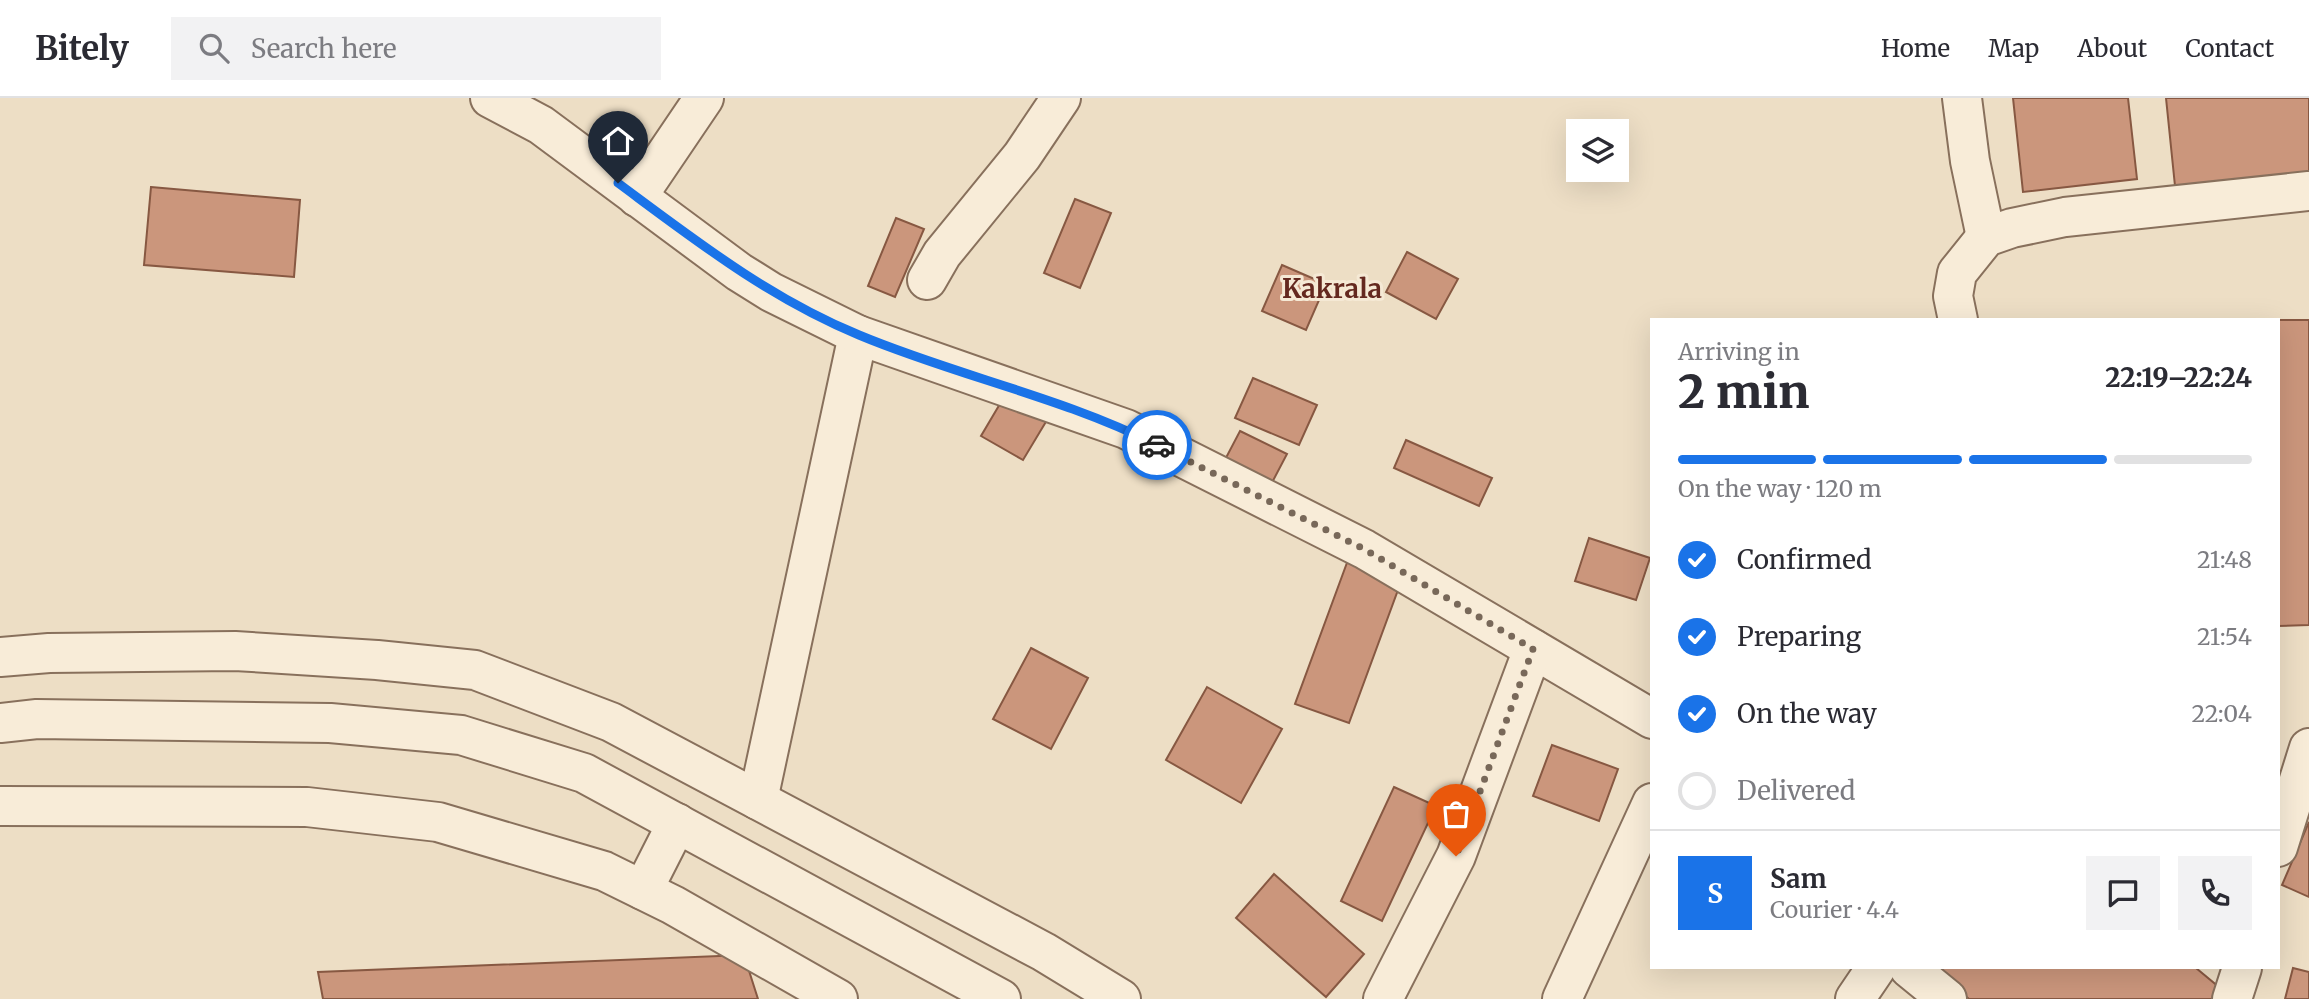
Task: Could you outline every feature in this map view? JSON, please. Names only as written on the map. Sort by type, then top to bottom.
[{"type":"street","points":[[490,98],[541,125],[684,234],[750,279],[858,335],[1126,429],[1364,549],[1650,718]]},
{"type":"street","points":[[637,197],[704,98]]},
{"type":"street","points":[[927,280],[942,254],[1022,156],[1061,98]]},
{"type":"street","points":[[1962,98],[1970,161],[1986,237]]},
{"type":"street","points":[[1958,318],[1953,296],[1957,273],[1986,237],[2065,216],[2309,191]]},
{"type":"street","points":[[758,800],[858,335]]},
{"type":"street","points":[[1383,999],[1456,856],[1533,649]]},
{"type":"street","points":[[0,657],[49,653],[235,651],[377,660],[475,670],[611,722],[1044,952],[1078,989],[1121,999]]},
{"type":"street","points":[[0,723],[37,719],[330,723],[461,735],[584,773],[1000,999]]},
{"type":"street","points":[[2280,841],[2309,748]]},
{"type":"street","points":[[0,806],[307,807],[438,822],[604,871],[838,999]]},
{"type":"street","points":[[1562,999],[1650,807]]},
{"type":"street","points":[[643,890],[677,823]]},
{"type":"street","points":[[1855,999],[1875,969]]},
{"type":"street","points":[[1910,969],[1947,999]]},
{"type":"street","points":[[2232,999],[2242,969]]},
{"type":"building","points":[[2013,98],[2128,98],[2137,179],[2023,192]]},
{"type":"building","points":[[2166,98],[2309,98],[2309,172],[2175,186]]},
{"type":"building","points":[[151,187],[300,200],[294,277],[144,265]]},
{"type":"building","points":[[1075,199],[1111,213],[1080,288],[1044,273]]},
{"type":"building","points":[[896,218],[924,229],[895,297],[868,286]]},
{"type":"building","points":[[1407,252],[1458,279],[1436,319],[1386,292]]},
{"type":"building","points":[[1282,265],[1326,284],[1306,330],[1262,311]]},
{"type":"building","points":[[2280,320],[2309,320],[2309,625],[2280,626]]},
{"type":"building","points":[[1017,375],[1059,400],[1023,460],[981,436]]},
{"type":"building","points":[[1253,378],[1317,405],[1299,445],[1235,418]]},
{"type":"building","points":[[1240,431],[1287,454],[1265,496],[1218,473]]},
{"type":"building","points":[[1406,440],[1492,478],[1479,506],[1394,468]]},
{"type":"building","points":[[1589,538],[1650,558],[1636,600],[1575,581]]},
{"type":"building","points":[[1348,560],[1402,579],[1349,723],[1295,704]]},
{"type":"building","points":[[1031,648],[1088,678],[1051,749],[993,719]]},
{"type":"building","points":[[1207,687],[1282,729],[1241,803],[1166,760]]},
{"type":"building","points":[[1552,745],[1618,769],[1599,821],[1533,796]]},
{"type":"building","points":[[1394,787],[1436,806],[1382,921],[1341,901]]},
{"type":"building","points":[[2309,822],[2309,897],[2282,885]]},
{"type":"building","points":[[1274,874],[1364,954],[1326,997],[1236,918]]},
{"type":"building","points":[[744,955],[758,999],[323,999],[318,972]]},
{"type":"building","points":[[2293,968],[2309,972],[2309,999],[2285,999]]},
{"type":"building","points":[[1933,969],[2197,969],[2226,993],[2221,999],[1969,999]]},
{"type":"way so far","points":[[1157,445],[1364,549],[1533,649],[1456,856]]},
{"type":"district","name":"Kakrala","points":[[1332,288]]},
{"type":"route","points":[[618,183],[739,272],[771,292],[858,335],[1079,411],[1126,429],[1157,445]]}]
